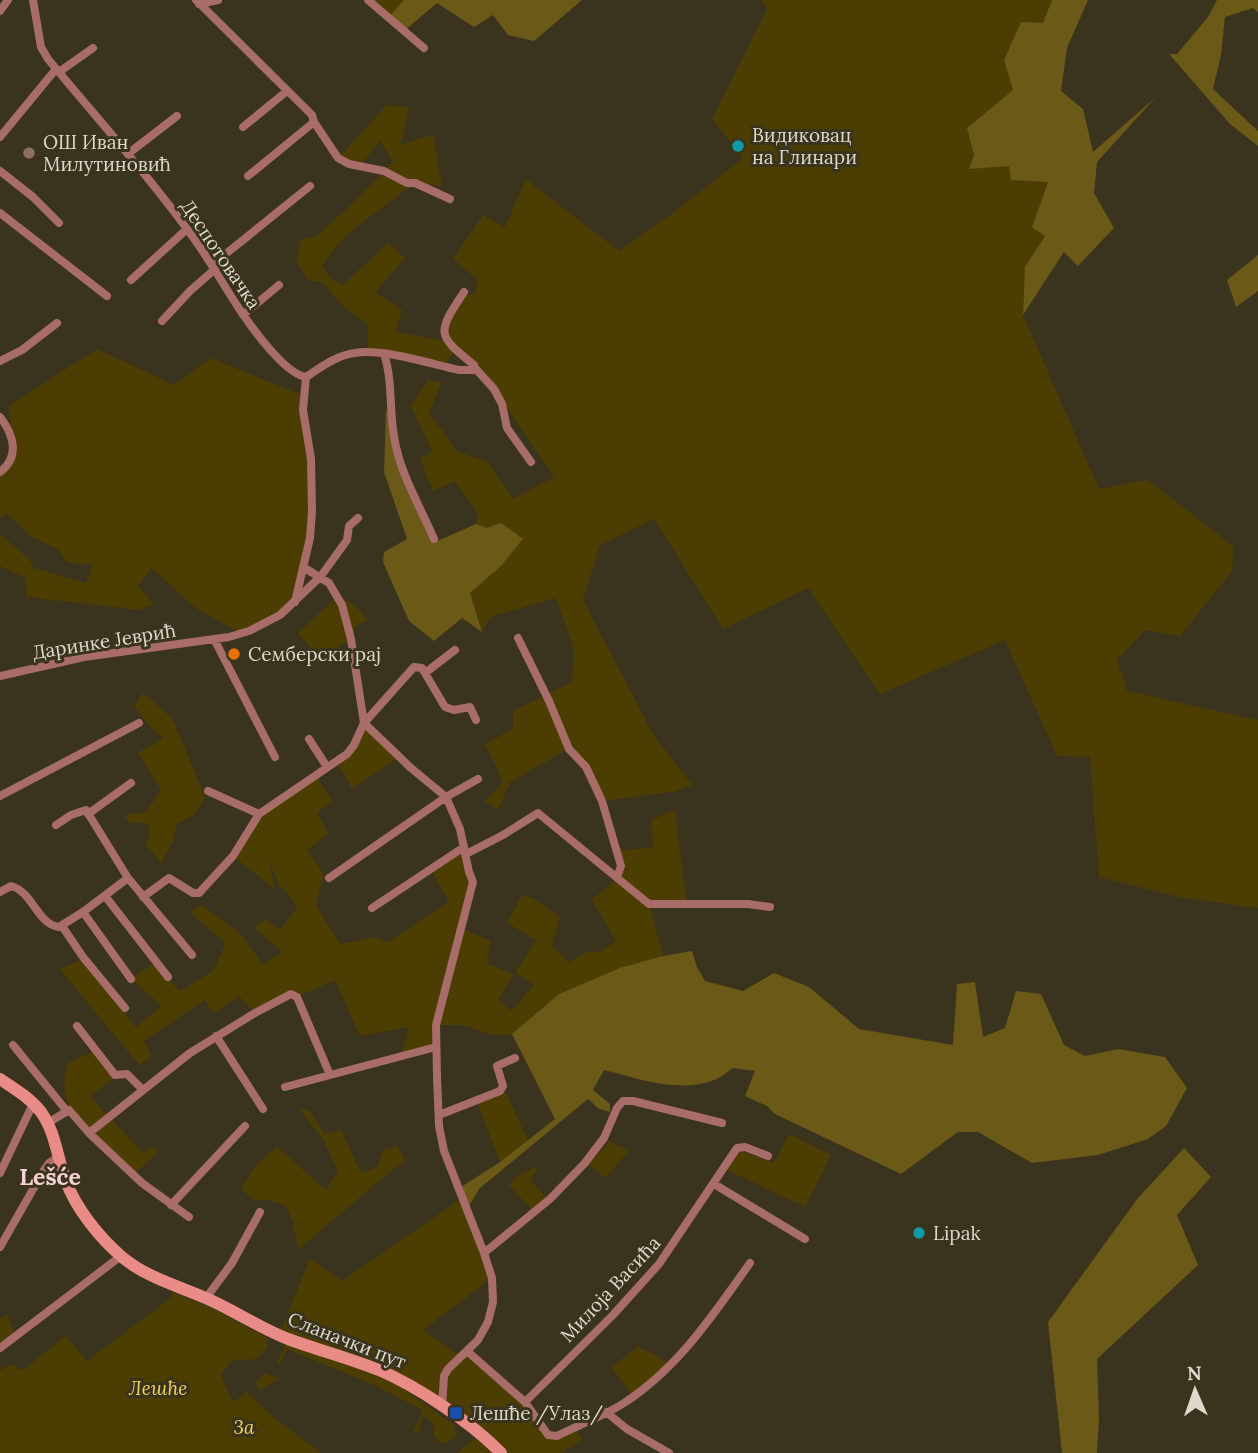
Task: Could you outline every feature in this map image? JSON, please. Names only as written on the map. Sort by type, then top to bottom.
[{"type":"street","points":[[0,11],[8,0]]},
{"type":"street","name":"Деспотовачка","points":[[33,0],[42,49],[129,153],[187,229],[270,351],[301,377],[306,377]]},
{"type":"street","points":[[198,2],[218,0]]},
{"type":"street","points":[[368,0],[424,48]]},
{"type":"street","points":[[198,2],[312,115],[338,158],[349,164],[384,172],[407,183],[415,183],[450,199]]},
{"type":"street","points":[[0,137],[58,71],[93,48]]},
{"type":"street","points":[[243,127],[287,90]]},
{"type":"street","points":[[129,153],[177,116]]},
{"type":"street","points":[[248,176],[314,122]]},
{"type":"street","points":[[0,171],[33,197],[59,223]]},
{"type":"street","points":[[162,321],[213,267],[310,186]]},
{"type":"street","points":[[0,213],[107,296]]},
{"type":"street","points":[[131,280],[187,229]]},
{"type":"street","points":[[243,315],[279,285]]},
{"type":"street","points":[[464,292],[453,309],[444,333],[446,341],[473,364],[494,389],[502,404],[507,428],[531,462]]},
{"type":"street","points":[[0,361],[22,350],[57,323]]},
{"type":"street","points":[[295,602],[310,538],[312,511],[311,459],[303,410],[306,377],[344,355],[368,351],[458,370],[472,371],[475,368]]},
{"type":"street","points":[[384,354],[389,369],[394,438],[399,459],[434,539]]},
{"type":"street","points":[[0,417],[8,430],[13,453],[10,463],[0,472]]},
{"type":"street","name":"Даринке Јеврић","points":[[0,676],[84,657],[242,634],[267,623],[295,602],[321,576],[347,540],[349,526],[358,518]]},
{"type":"street","points":[[303,567],[321,576],[334,588],[342,605],[351,639],[364,723],[446,797],[453,810],[473,882],[436,1026],[439,1115],[444,1151],[492,1278],[492,1308],[484,1329],[467,1351],[447,1369],[442,1407]]},
{"type":"street","points":[[518,638],[569,749],[586,767],[602,802],[621,866],[617,877]]},
{"type":"street","points":[[214,639],[275,757]]},
{"type":"street","points":[[425,673],[455,650]]},
{"type":"street","points":[[144,897],[169,878],[193,894],[199,894],[233,856],[259,814],[347,754],[364,723],[411,669],[419,667],[425,673],[445,707],[454,710],[470,707],[476,720]]},
{"type":"street","points":[[0,796],[139,723]]},
{"type":"street","points":[[309,739],[327,767]]},
{"type":"street","points":[[328,878],[446,797],[478,779]]},
{"type":"street","points":[[88,814],[131,783]]},
{"type":"street","points":[[208,790],[259,814]]},
{"type":"street","points":[[55,825],[86,810],[128,878],[192,955]]},
{"type":"street","points":[[372,908],[465,850],[503,835],[538,813],[649,904],[748,904],[770,907]]},
{"type":"street","points":[[0,892],[11,886],[20,889],[49,924],[62,926],[128,878]]},
{"type":"street","points":[[105,896],[168,977]]},
{"type":"street","points":[[83,912],[131,979]]},
{"type":"street","points":[[62,926],[83,957],[125,1007]]},
{"type":"street","points":[[89,1133],[181,1059],[272,1003],[294,995],[330,1075]]},
{"type":"street","points":[[77,1026],[116,1074],[127,1074],[142,1089]]},
{"type":"street","points":[[216,1036],[263,1109]]},
{"type":"street","points":[[13,1045],[66,1111],[71,1112],[89,1133],[142,1183],[189,1217]]},
{"type":"street","points":[[285,1087],[436,1047]]},
{"type":"street","points":[[439,1115],[500,1091],[503,1086],[498,1066],[514,1058]]},
{"type":"street","name":"Сланачки пут","points":[[0,1079],[33,1104],[48,1123],[65,1180],[77,1204],[121,1256],[149,1275],[206,1298],[289,1339],[410,1385],[501,1453]]},
{"type":"street","points":[[484,1253],[550,1199],[584,1164],[604,1138],[617,1108],[623,1101],[633,1101],[722,1123]]},
{"type":"street","points":[[0,1173],[33,1104]]},
{"type":"street","points":[[48,1123],[66,1111]]},
{"type":"street","points":[[171,1205],[245,1126]]},
{"type":"street","name":"Милоја Васића","points":[[525,1402],[649,1275],[671,1248],[739,1146],[768,1156]]},
{"type":"street","points":[[0,1247],[44,1170],[59,1157]]},
{"type":"street","points":[[714,1184],[805,1239]]},
{"type":"street","points":[[206,1298],[232,1263],[260,1212]]},
{"type":"street","points":[[0,1348],[121,1256]]},
{"type":"street","points":[[467,1351],[525,1402],[545,1432],[553,1437],[628,1401],[671,1366],[719,1307],[750,1263]]},
{"type":"street","points":[[606,1412],[627,1429],[669,1453]]},
{"type":"green space","points":[[375,0],[404,0],[388,18],[372,4]]},
{"type":"green space","points":[[762,0],[1052,0],[1043,24],[1021,23],[1004,59],[1013,90],[967,128],[974,155],[969,168],[1010,165],[1012,180],[1048,182],[1032,226],[1045,236],[1025,267],[1023,315],[1099,489],[1148,480],[1234,547],[1232,571],[1180,636],[1145,630],[1117,660],[1127,691],[1258,720],[1258,908],[1179,897],[1099,877],[1090,757],[1057,756],[1005,640],[880,694],[808,588],[723,629],[654,519],[600,545],[583,600],[653,734],[692,785],[672,792],[602,801],[586,767],[568,749],[510,782],[498,810],[485,801],[502,783],[499,771],[485,745],[513,728],[513,711],[572,682],[574,649],[556,598],[490,617],[482,632],[470,593],[500,567],[487,528],[476,524],[478,514],[455,481],[433,491],[420,459],[432,451],[411,406],[428,380],[441,383],[429,413],[458,452],[488,462],[513,499],[554,477],[494,389],[454,350],[444,367],[368,351],[368,325],[342,305],[323,283],[308,280],[296,260],[301,239],[315,237],[393,162],[380,141],[362,163],[338,158],[387,105],[409,107],[401,145],[433,134],[442,186],[415,183],[351,232],[322,267],[333,280],[343,285],[388,243],[405,258],[375,292],[402,310],[396,332],[445,341],[445,327],[466,296],[476,293],[477,279],[453,259],[483,215],[505,227],[526,179],[619,251],[743,158],[712,119],[767,9]]},
{"type":"green space","points":[[97,349],[174,385],[211,358],[304,396],[312,511],[295,602],[242,634],[194,607],[152,568],[138,586],[154,604],[139,610],[27,597],[25,578],[0,566],[0,534],[30,560],[34,568],[86,583],[93,563],[85,565],[67,562],[57,549],[30,536],[7,513],[0,518],[0,472],[13,453],[9,406]]},
{"type":"green space","points":[[338,596],[356,606],[367,620],[355,627],[351,639],[320,658],[298,633]]},
{"type":"green space","points":[[143,693],[172,718],[205,797],[195,814],[177,824],[173,841],[161,863],[146,844],[150,833],[148,823],[130,823],[124,815],[146,812],[161,790],[138,753],[163,738],[134,706]]},
{"type":"green space","points":[[364,723],[399,757],[352,789],[337,762],[347,754]]},
{"type":"green space","points":[[316,775],[332,801],[317,813],[329,833],[307,850],[324,874],[316,905],[340,944],[375,937],[388,942],[449,902],[431,870],[464,847],[473,882],[460,928],[491,941],[487,964],[514,974],[499,999],[509,1010],[515,1007],[534,985],[515,973],[536,940],[507,923],[522,895],[532,898],[560,917],[552,946],[569,963],[587,951],[600,952],[616,941],[592,900],[611,884],[617,875],[616,851],[653,847],[651,820],[675,810],[687,906],[649,904],[663,956],[615,970],[559,994],[512,1034],[493,1035],[462,1025],[436,1025],[436,1047],[401,1056],[409,1027],[360,1036],[335,980],[255,1013],[239,996],[214,1014],[205,1000],[144,1041],[152,1056],[139,1065],[60,969],[81,960],[136,1027],[162,1006],[131,979],[153,964],[180,991],[213,971],[226,943],[189,912],[202,905],[241,934],[263,965],[282,952],[255,928],[265,919],[280,930],[297,908],[288,893],[279,886],[268,857],[275,889],[233,856],[253,821]]},
{"type":"green space","points":[[96,1050],[115,1075],[90,1096],[109,1117],[89,1133],[72,1110],[64,1085],[67,1064]]},
{"type":"green space","points":[[500,1091],[507,1094],[528,1141],[500,1162],[476,1100]]},
{"type":"green space","points":[[308,1109],[325,1134],[341,1130],[361,1173],[377,1167],[383,1150],[397,1146],[406,1161],[298,1250],[293,1222],[285,1205],[254,1200],[241,1189],[255,1166],[277,1147],[326,1190],[338,1171],[323,1139],[300,1110]]},
{"type":"green space","points":[[111,1119],[143,1153],[153,1146],[158,1152],[136,1173],[94,1133]]},
{"type":"green space","points":[[789,1134],[831,1155],[805,1207],[725,1169],[738,1150],[774,1163]]},
{"type":"green space","points":[[609,1141],[629,1151],[605,1178],[588,1164]]},
{"type":"green space","points":[[540,1165],[530,1180],[547,1198],[532,1210],[509,1185],[516,1177]]},
{"type":"green space","points":[[462,1198],[492,1278],[423,1330],[460,1356],[467,1351],[536,1415],[550,1440],[575,1427],[582,1440],[561,1453],[501,1453],[421,1393],[279,1335],[310,1258],[342,1281]]},
{"type":"green space","name":"Лешће","points":[[172,1292],[214,1309],[269,1339],[266,1344],[268,1346],[260,1356],[233,1360],[221,1374],[227,1391],[234,1402],[246,1392],[277,1420],[321,1453],[0,1453],[0,1370],[14,1364],[18,1369],[24,1369],[66,1336],[87,1361],[171,1298]]},
{"type":"green space","points":[[7,1314],[14,1332],[0,1347],[0,1319]]},
{"type":"green space","points":[[286,1344],[366,1371],[398,1385],[454,1425],[456,1436],[447,1443],[439,1442],[434,1435],[434,1424],[422,1416],[420,1431],[415,1432],[413,1430],[421,1416],[421,1409],[372,1384],[287,1349],[280,1364],[277,1362]]},
{"type":"green space","points":[[638,1347],[671,1366],[633,1396],[611,1367]]},
{"type":"green space","points":[[264,1373],[280,1378],[259,1391],[256,1382]]},
{"type":"green space","points":[[474,1439],[478,1440],[492,1453],[457,1453]]},
{"type":"shaded area","points":[[404,0],[582,0],[534,41],[508,35],[493,15],[474,27],[437,3],[404,31],[388,18]]},
{"type":"shaded area","points":[[1052,0],[1088,0],[1067,48],[1061,91],[1083,109],[1093,152],[1156,97],[1097,162],[1094,193],[1114,228],[1078,266],[1064,252],[1023,315],[1025,267],[1045,236],[1032,227],[1048,182],[1011,180],[1009,166],[969,169],[974,155],[967,128],[1013,90],[1004,60],[1021,22],[1043,23]]},
{"type":"shaded area","points":[[1217,0],[1258,0],[1258,12],[1253,8],[1225,17],[1221,55],[1213,89],[1258,131],[1258,146],[1230,124],[1169,54],[1177,54],[1208,17]]},
{"type":"shaded area","points":[[1258,255],[1258,291],[1236,307],[1227,280]]},
{"type":"shaded area","points":[[386,408],[433,543],[476,524],[487,528],[501,523],[523,539],[500,567],[470,593],[482,632],[462,618],[434,641],[409,621],[383,562],[384,552],[407,539],[384,472]]},
{"type":"shaded area","points":[[692,951],[705,981],[743,991],[774,973],[809,987],[859,1029],[953,1045],[957,984],[975,982],[983,1037],[1005,1028],[1016,991],[1041,994],[1064,1045],[1085,1056],[1118,1049],[1165,1057],[1187,1088],[1166,1126],[1148,1139],[1098,1155],[1032,1163],[978,1132],[958,1132],[901,1174],[775,1114],[767,1106],[745,1096],[755,1071],[733,1068],[717,1079],[701,1084],[673,1085],[604,1070],[593,1090],[610,1104],[610,1112],[599,1109],[588,1099],[480,1188],[467,1209],[458,1189],[500,1162],[555,1119],[512,1034],[559,994],[620,968]]},
{"type":"shaded area","points":[[1184,1148],[1211,1177],[1177,1215],[1198,1265],[1097,1359],[1097,1453],[1062,1453],[1048,1322],[1138,1198]]},
{"type":"place","name":"Видиковац на Глинари","points":[[738,146]]},
{"type":"place","name":"ОШ Иван Милутиновић","points":[[29,153]]},
{"type":"place","name":"Семберски рај","points":[[234,654]]},
{"type":"place","name":"Lipak","points":[[919,1233]]},
{"type":"place","name":"Лешће /Улаз/","points":[[456,1413]]},
{"type":"district","name":"Lešće","points":[[50,1177]]},
{"type":"park label","name":"3a","points":[[244,1427]]}]
